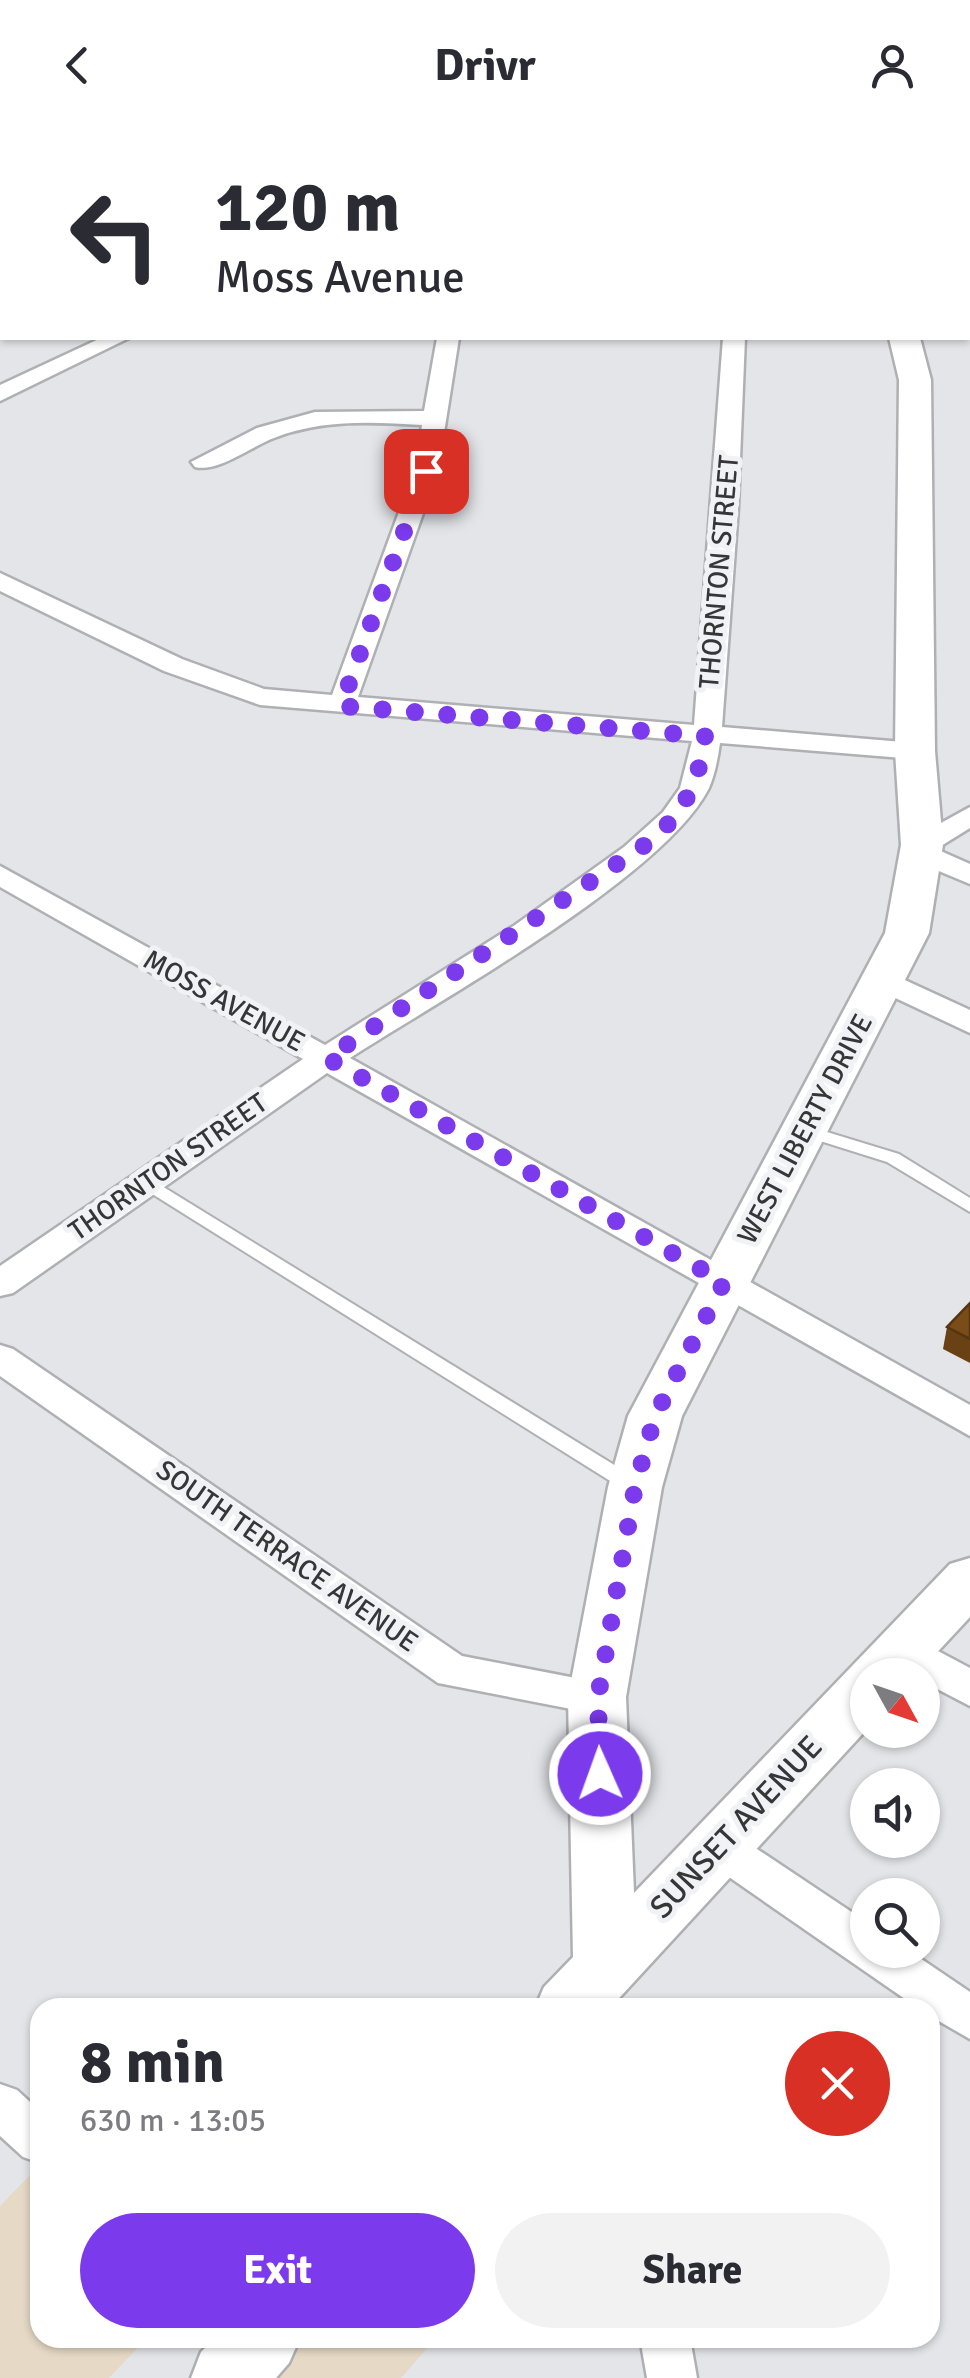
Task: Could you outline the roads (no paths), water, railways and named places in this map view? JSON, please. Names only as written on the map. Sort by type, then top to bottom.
[{"type":"main road","name":"WEST LIBERTY DRIVE","points":[[596,1994],[598,1697],[635,1487],[655,1416],[907,933],[921,849],[915,751],[915,380],[905,340]]},
{"type":"main road","name":"SUNSET AVENUE","points":[[896,1658],[970,1580]]},
{"type":"main road","name":"SUNSET AVENUE","points":[[596,1994],[718,1846],[850,1707]]},
{"type":"street","points":[[0,394],[114,340]]},
{"type":"street","points":[[341,706],[426,471],[448,340]]},
{"type":"street","name":"THORNTON STREET","points":[[0,1284],[144,1181],[651,841],[681,812],[694,792],[705,736],[725,551],[734,340]]},
{"type":"street","points":[[203,462],[264,430],[301,418],[344,414],[435,419]]},
{"type":"street","points":[[0,582],[229,688],[295,702],[915,751]]},
{"type":"street","points":[[970,816],[921,849],[970,875]]},
{"type":"street","name":"MOSS AVENUE","points":[[0,875],[970,1422]]},
{"type":"street","points":[[884,980],[970,1023]]},
{"type":"street","name":"SOUTH TERRACE AVENUE","points":[[6,1368],[452,1671],[598,1697]]},
{"type":"street","points":[[940,1683],[970,1689]]},
{"type":"street","points":[[718,1846],[850,1936]]},
{"type":"street","points":[[897,1968],[970,2018]]},
{"type":"street","points":[[0,2106],[30,2132]]},
{"type":"street","points":[[667,2348],[672,2378]]},
{"type":"lane","points":[[804,1130],[893,1158],[970,1206]]},
{"type":"lane","points":[[144,1181],[635,1487]]}]
